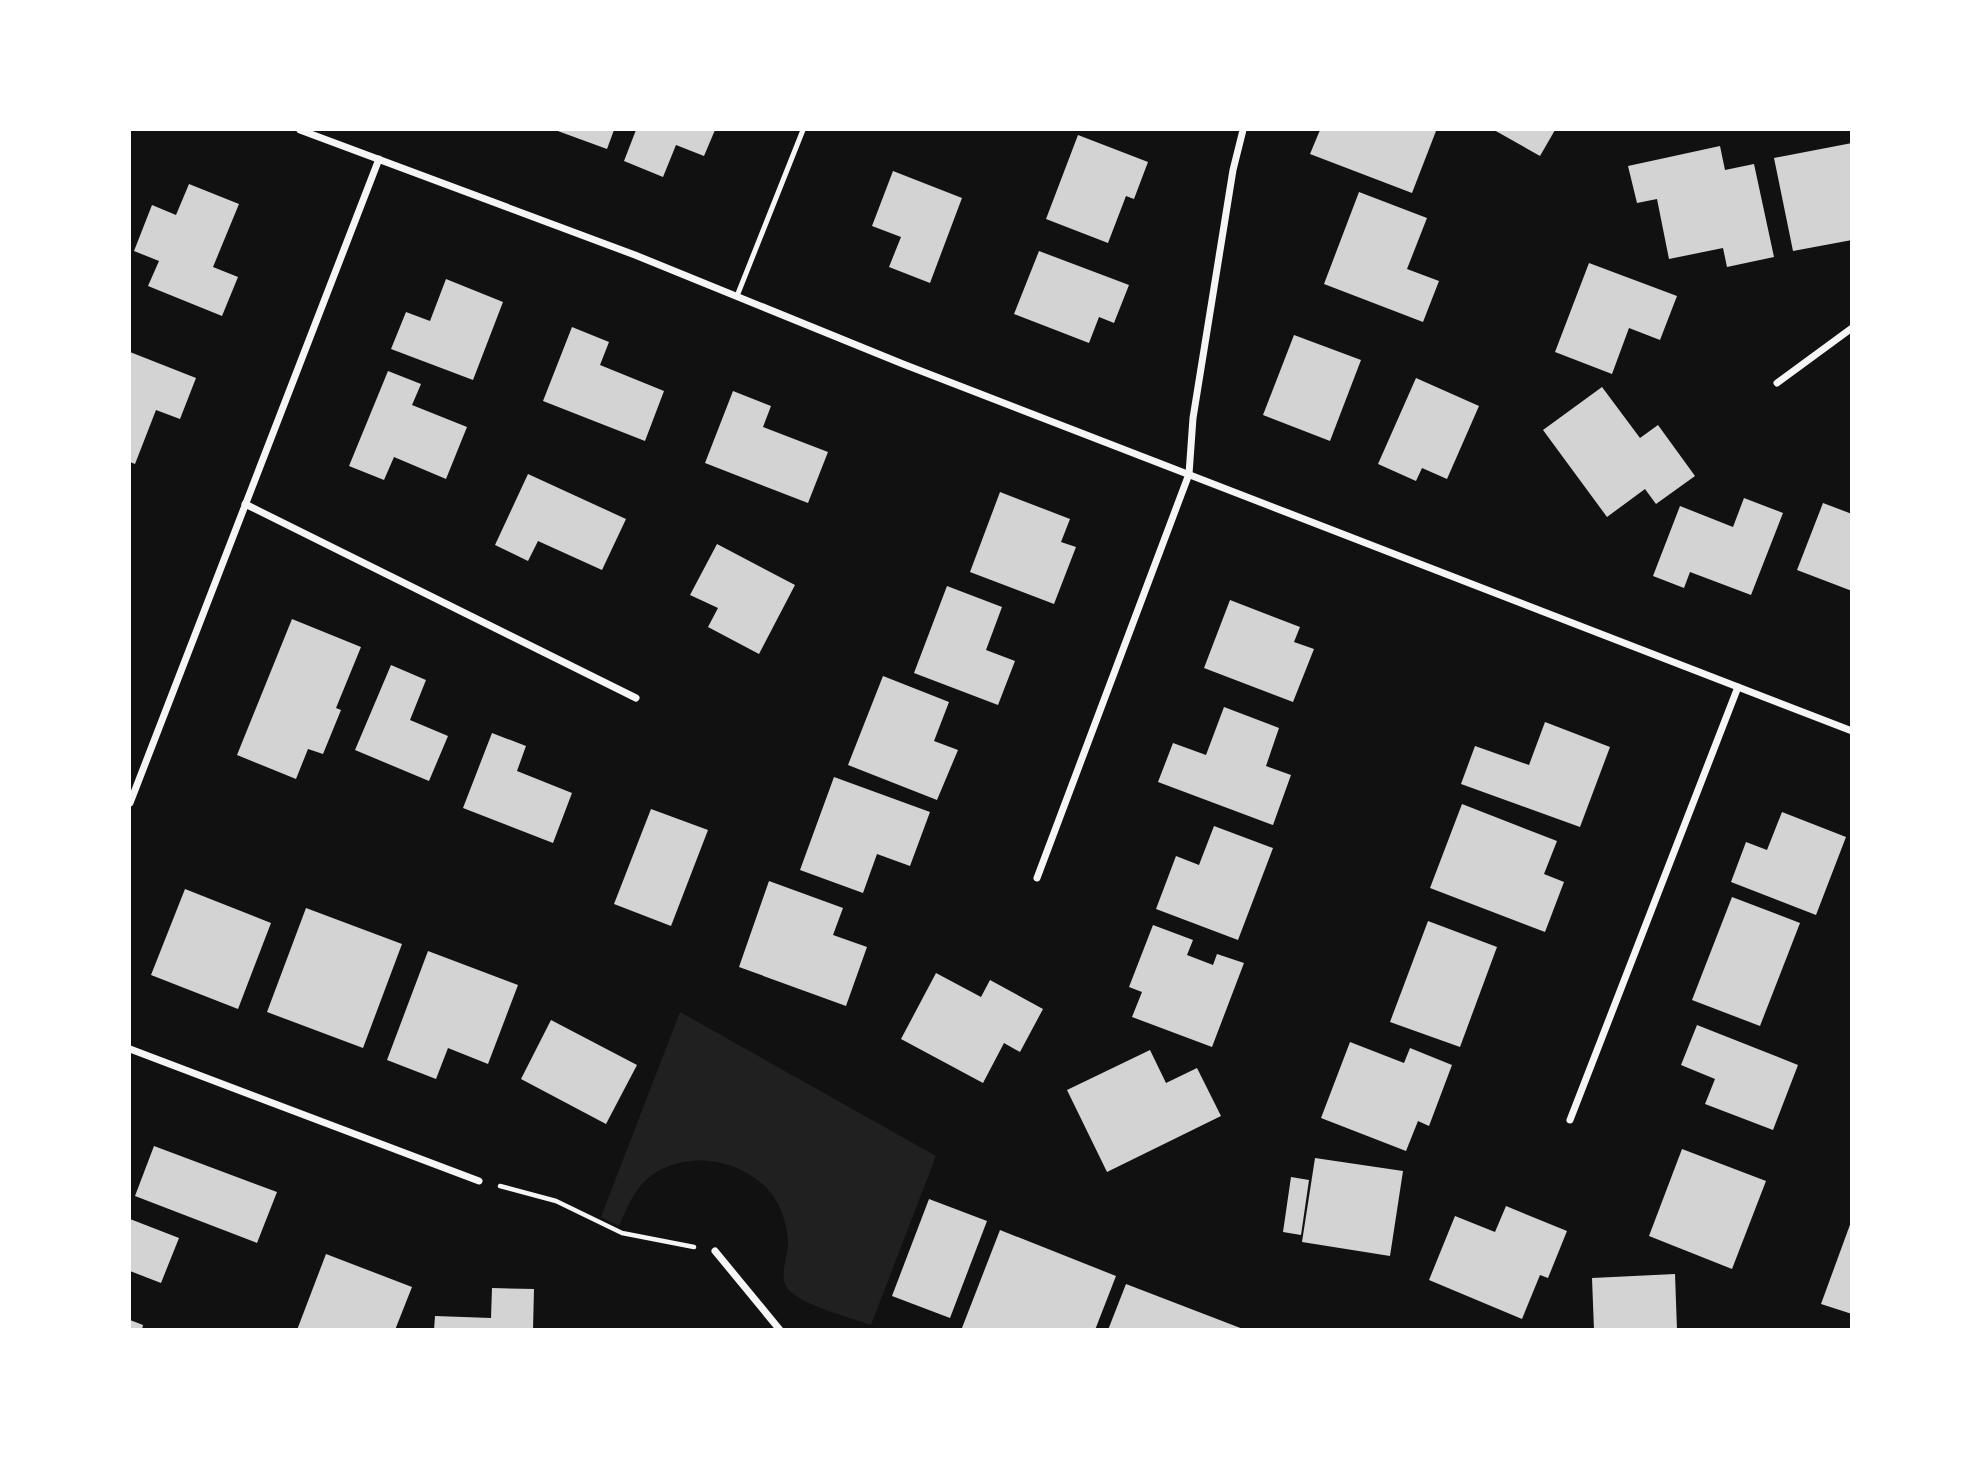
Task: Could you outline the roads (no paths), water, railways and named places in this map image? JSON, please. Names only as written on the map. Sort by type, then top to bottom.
[{"type":"street","points":[[300,130],[737,296],[1852,731]]},
{"type":"street","points":[[1037,878],[1189,474],[1192,418],[1233,170],[1243,130]]},
{"type":"street","points":[[130,803],[379,159]]},
{"type":"street","points":[[1777,383],[1852,328]]},
{"type":"street","points":[[245,504],[636,698]]},
{"type":"street","points":[[1570,1120],[1738,687]]},
{"type":"street","points":[[130,1049],[479,1181]]},
{"type":"street","points":[[715,1251],[780,1329]]},
{"type":"lane","points":[[737,296],[803,130]]}]
